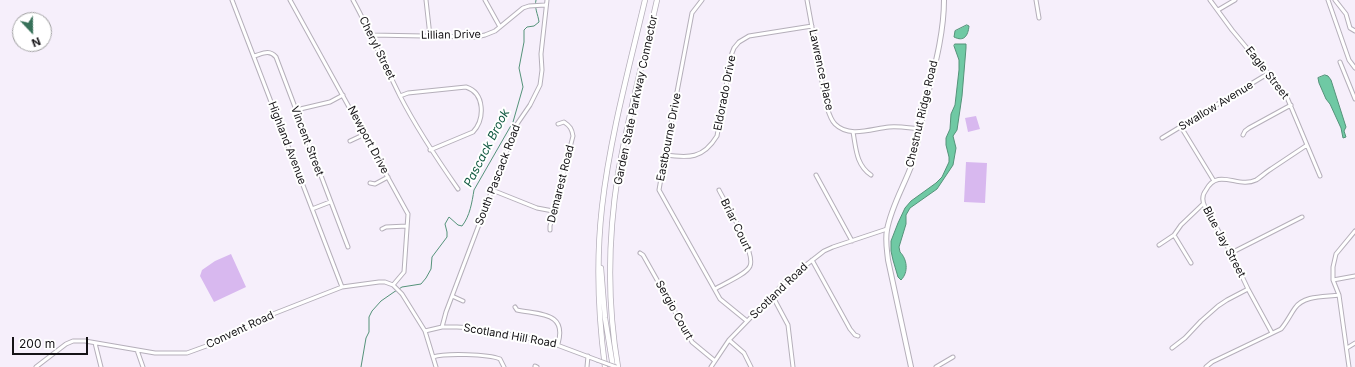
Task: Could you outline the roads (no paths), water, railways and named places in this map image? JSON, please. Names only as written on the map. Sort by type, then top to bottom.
[{"type":"highway","name":"Garden State Parkway Connector","points":[[600,225],[611,148],[646,0]]},
{"type":"highway","name":"Garden State Parkway Connector","points":[[617,367],[610,295],[610,253],[613,216],[623,148],[658,0]]},
{"type":"highway","points":[[600,225],[598,295],[605,367]]},
{"type":"highway","points":[[600,225],[603,304],[612,367]]},
{"type":"main road","name":"Chestnut Ridge Road","points":[[911,367],[888,260],[887,229],[912,163],[941,34],[944,0]]},
{"type":"street","name":"Highland Avenue","points":[[232,0],[342,287]]},
{"type":"street","name":"Newport Drive","points":[[290,0],[344,95],[408,214],[404,272],[394,286]]},
{"type":"street","name":"Cheryl Street","points":[[353,0],[372,35],[400,96],[430,150],[458,190]]},
{"type":"street","points":[[426,0],[430,36]]},
{"type":"street","points":[[485,0],[500,27]]},
{"type":"street","name":"South Pascack Road","points":[[442,327],[452,296],[517,124],[530,105],[540,86],[542,70],[541,54],[545,5],[547,0]]},
{"type":"street","name":"Eastbourne Drive","points":[[702,0],[692,14],[659,185],[661,194],[720,299],[747,321]]},
{"type":"street","name":"Lawrence Place","points":[[807,0],[826,104],[835,124],[844,130],[853,132]]},
{"type":"street","points":[[1036,0],[1039,18]]},
{"type":"street","name":"Eagle Street","points":[[1210,0],[1232,30],[1286,95],[1320,176]]},
{"type":"street","points":[[1218,10],[1235,0]]},
{"type":"street","points":[[1328,0],[1349,60],[1355,68]]},
{"type":"street","points":[[1335,0],[1346,14],[1350,28],[1355,30]]},
{"type":"street","name":"Lillian Drive","points":[[372,35],[476,37],[496,31],[523,8],[533,5],[545,5]]},
{"type":"street","name":"Eldorado Drive","points":[[665,155],[683,158],[692,156],[706,149],[717,136],[732,52],[739,42],[749,36],[812,26]]},
{"type":"street","name":"Vincent Street","points":[[254,56],[267,52],[272,53],[276,57],[348,247]]},
{"type":"street","points":[[1340,62],[1355,99]]},
{"type":"street","name":"Swallow Avenue","points":[[1162,138],[1269,73]]},
{"type":"street","points":[[400,96],[408,93],[466,87],[471,88],[479,97],[481,114],[477,128],[472,132],[430,150]]},
{"type":"street","points":[[296,110],[330,102],[344,95]]},
{"type":"street","points":[[1243,135],[1249,128],[1291,105]]},
{"type":"street","name":"Demarest Road","points":[[550,230],[553,211],[573,136],[569,125],[564,122],[558,124]]},
{"type":"street","points":[[871,175],[865,171],[859,162],[853,132],[899,127],[920,128]]},
{"type":"street","points":[[1181,127],[1214,181],[1224,178],[1244,182],[1256,180],[1307,145]]},
{"type":"street","points":[[350,141],[365,134]]},
{"type":"street","points":[[816,175],[852,241]]},
{"type":"street","points":[[370,183],[375,184],[388,177]]},
{"type":"street","name":"Blue Jay Street","points":[[1214,181],[1204,191],[1202,200],[1203,204],[1231,253],[1248,289],[1272,333]]},
{"type":"street","points":[[492,190],[537,208],[553,211]]},
{"type":"street","name":"Briar Court","points":[[714,289],[746,271],[751,265],[749,248],[719,190]]},
{"type":"street","points":[[312,209],[330,202]]},
{"type":"street","points":[[1159,245],[1174,235],[1181,225],[1203,204]]},
{"type":"street","points":[[1231,253],[1302,217]]},
{"type":"street","points":[[382,229],[386,227],[407,226]]},
{"type":"street","name":"Scotland Road","points":[[711,367],[729,340],[784,283],[812,260],[824,251],[887,229]]},
{"type":"street","points":[[1350,367],[1339,296],[1333,280],[1333,267],[1336,254],[1355,231]]},
{"type":"street","points":[[1174,235],[1191,263]]},
{"type":"street","name":"Sergio Court","points":[[640,253],[643,255],[692,342],[696,347],[715,361]]},
{"type":"street","points":[[812,260],[850,329],[855,335],[858,336]]},
{"type":"street","points":[[1333,280],[1355,276]]},
{"type":"street","name":"Convent Road","points":[[38,366],[66,344],[79,341],[137,350],[176,354],[187,353],[197,350],[273,314],[342,287],[373,282],[385,282],[394,286]]},
{"type":"street","points":[[394,286],[402,294],[425,331],[436,367]]},
{"type":"street","points":[[1172,348],[1185,338],[1218,306],[1226,300],[1248,289]]},
{"type":"street","points":[[772,295],[788,325],[793,367]]},
{"type":"street","points":[[452,296],[463,301]]},
{"type":"street","points":[[1206,367],[1212,362],[1281,329],[1295,308],[1303,300],[1310,298],[1339,296]]},
{"type":"street","points":[[515,307],[517,310],[548,316],[555,320],[561,331],[558,344]]},
{"type":"street","name":"Scotland Hill Road","points":[[425,331],[442,327],[457,326],[474,328],[558,344],[617,367]]},
{"type":"street","points":[[729,340],[744,353],[751,367]]},
{"type":"street","points":[[95,343],[101,367]]},
{"type":"street","points":[[1347,348],[1355,343]]},
{"type":"street","points":[[137,350],[143,367]]},
{"type":"street","points":[[433,357],[446,354],[489,356],[500,359],[504,367]]},
{"type":"street","points":[[587,367],[588,356]]},
{"type":"street","points":[[936,367],[953,357]]},
{"type":"waterway","name":"Pascack Brook","points":[[361,367],[366,338],[369,332],[369,317],[372,311],[381,301],[402,287],[421,284],[426,278],[431,269],[432,257],[447,237],[445,224],[449,217],[458,225],[462,226],[465,222],[470,209],[474,190],[513,122],[523,87],[519,68],[524,42],[524,30],[527,27],[534,26],[539,22],[536,0]]}]
